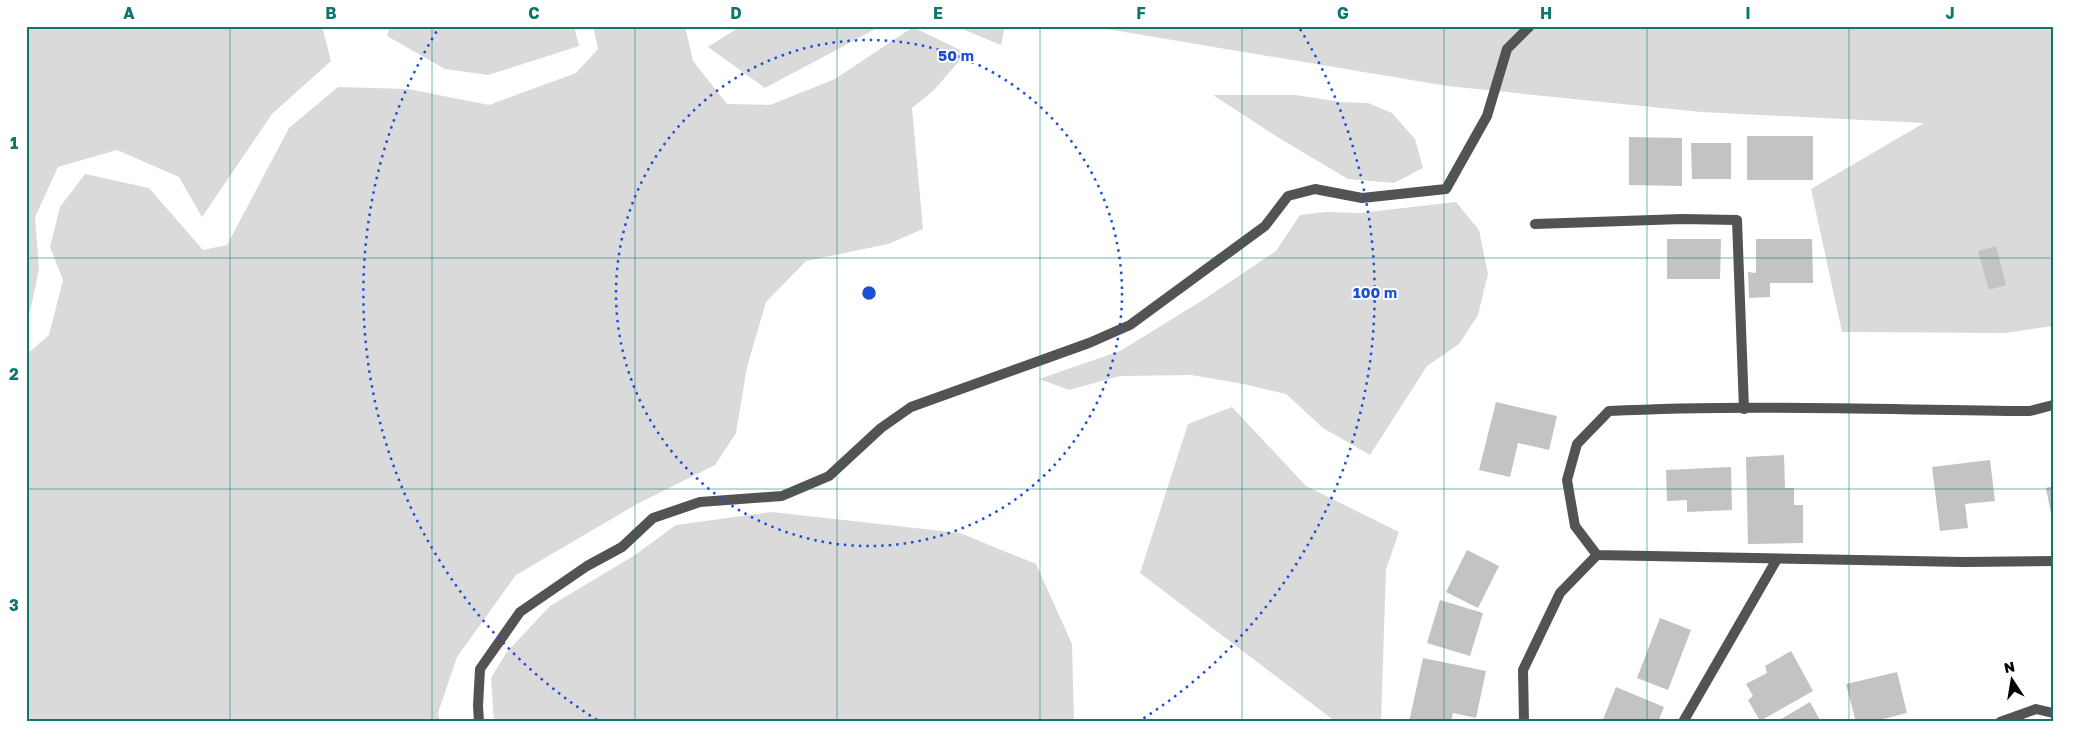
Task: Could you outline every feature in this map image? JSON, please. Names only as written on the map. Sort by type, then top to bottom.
[{"type":"street","points":[[479,722],[480,670],[520,612],[587,566],[622,547],[653,518],[700,502],[782,496],[829,476],[881,428],[911,407],[1080,347],[1130,325],[1264,226],[1288,196],[1315,189],[1362,198],[1446,189],[1487,116],[1507,49],[1530,26]]},
{"type":"street","points":[[1535,224],[1682,219],[1737,220],[1744,409]]},
{"type":"street","points":[[1597,555],[1575,526],[1568,480],[1577,444],[1609,411],[1744,409],[2030,411],[2053,405]]},
{"type":"street","points":[[1524,722],[1524,670],[1560,593],[1597,555],[2053,562]]},
{"type":"street","points":[[1683,722],[1777,559]]},
{"type":"street","points":[[2000,722],[2036,709],[2053,713]]},
{"type":"shaded area","points":[[26,26],[322,26],[331,61],[272,114],[202,217],[179,177],[117,150],[58,167],[35,217],[39,269],[30,312],[26,317]]},
{"type":"shaded area","points":[[390,26],[574,26],[579,46],[488,75],[445,69],[387,36]]},
{"type":"shaded area","points":[[593,26],[685,26],[693,61],[727,104],[770,105],[835,79],[913,27],[966,53],[934,90],[912,108],[923,229],[888,244],[806,261],[766,302],[747,367],[736,433],[715,465],[637,504],[516,575],[457,657],[438,713],[440,722],[26,722],[26,355],[49,335],[63,280],[50,247],[60,207],[85,174],[149,188],[203,250],[227,245],[289,128],[338,87],[408,89],[489,105],[576,73],[598,49]]},
{"type":"shaded area","points":[[741,26],[881,26],[765,88],[708,47]]},
{"type":"shaded area","points":[[955,26],[1005,26],[1001,45]]},
{"type":"shaded area","points":[[1089,26],[2053,26],[2053,326],[2005,333],[1842,332],[1811,189],[1924,123],[1701,112],[1447,86]]},
{"type":"shaded area","points":[[1213,95],[1296,95],[1340,102],[1368,103],[1392,113],[1415,139],[1423,168],[1394,183],[1348,179],[1279,138]]},
{"type":"shaded area","points":[[1456,202],[1479,230],[1488,274],[1478,315],[1459,344],[1427,366],[1370,455],[1323,428],[1286,394],[1244,384],[1191,375],[1120,376],[1069,390],[1039,379],[1120,351],[1203,300],[1276,251],[1300,215],[1326,212],[1360,213]]},
{"type":"shaded area","points":[[1232,407],[1306,486],[1399,532],[1386,569],[1381,722],[1336,722],[1140,573],[1188,424]]},
{"type":"shaded area","points":[[772,512],[960,533],[1036,564],[1072,644],[1074,722],[494,722],[491,678],[506,653],[550,606],[635,555],[676,525]]},
{"type":"building","points":[[1747,136],[1813,136],[1813,180],[1747,180]]},
{"type":"building","points":[[1629,137],[1682,138],[1682,186],[1629,185]]},
{"type":"building","points":[[1691,143],[1731,143],[1731,179],[1692,179]]},
{"type":"building","points":[[1667,239],[1721,239],[1720,279],[1667,279]]},
{"type":"building","points":[[1756,239],[1812,239],[1813,283],[1770,283],[1770,297],[1749,298],[1748,272],[1756,273]]},
{"type":"building","points":[[1996,246],[2006,285],[1989,290],[1978,251]]},
{"type":"building","points":[[1496,402],[1557,416],[1549,450],[1518,443],[1510,477],[1479,470]]},
{"type":"building","points":[[1784,455],[1785,488],[1794,488],[1794,505],[1803,505],[1803,543],[1748,544],[1746,457]]},
{"type":"building","points":[[1990,460],[1995,501],[1965,504],[1968,528],[1940,531],[1932,467]]},
{"type":"building","points":[[1731,467],[1732,510],[1687,512],[1687,500],[1667,501],[1666,470]]},
{"type":"building","points":[[2053,486],[2053,519],[2052,519],[2046,488]]},
{"type":"building","points":[[1467,550],[1499,566],[1478,608],[1446,592]]},
{"type":"building","points":[[1440,600],[1483,613],[1470,656],[1427,643]]},
{"type":"building","points":[[1660,618],[1691,630],[1668,690],[1637,678]]},
{"type":"building","points":[[1791,651],[1813,691],[1760,721],[1748,700],[1753,696],[1746,684],[1767,673],[1765,666]]},
{"type":"building","points":[[1423,658],[1486,671],[1476,718],[1453,713],[1451,722],[1409,722]]},
{"type":"building","points":[[1897,672],[1907,713],[1871,722],[1856,722],[1846,684]]},
{"type":"building","points":[[1616,687],[1664,707],[1658,722],[1602,722]]},
{"type":"building","points":[[1810,702],[1821,722],[1776,722]]}]
